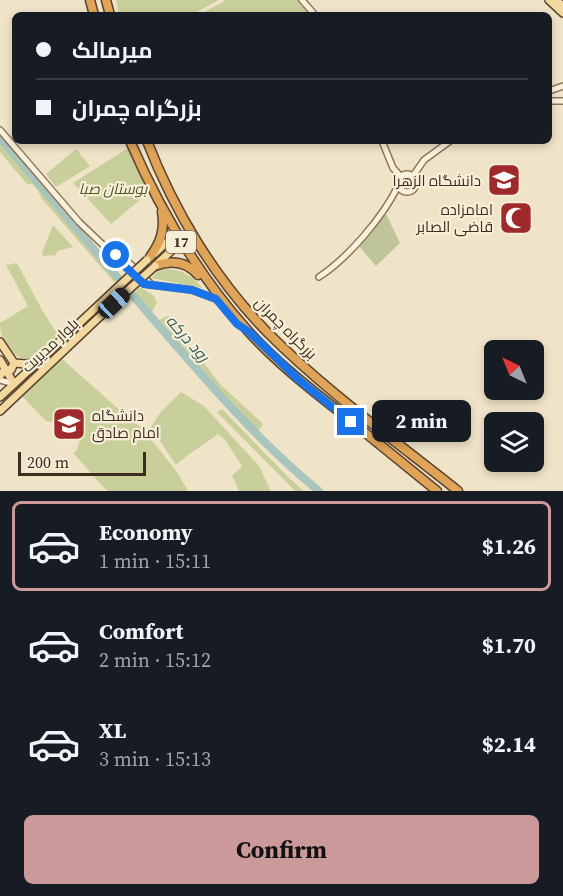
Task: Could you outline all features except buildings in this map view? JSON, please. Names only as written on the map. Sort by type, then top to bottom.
[{"type":"highway","name":"بزرگراه چمران","points":[[131,144],[158,200],[195,263],[249,332],[299,380],[437,491]]},
{"type":"highway","name":"بزرگراه چمران","points":[[148,144],[163,180],[191,231],[217,272],[251,313],[298,361],[328,387],[458,491]]},
{"type":"highway","points":[[158,200],[164,224],[151,261],[173,262],[190,266],[237,324],[249,332]]},
{"type":"main road","points":[[549,0],[563,13]]},
{"type":"main road","points":[[556,0],[563,6]]},
{"type":"main road","name":"بلوار مدیریت","points":[[0,397],[151,261],[172,250],[174,246],[172,243],[166,243],[151,261],[59,355],[0,411]]},
{"type":"main road","points":[[0,342],[14,363]]},
{"type":"main road","points":[[0,360],[14,384]]},
{"type":"main road","points":[[14,363],[37,362]]},
{"type":"main road","points":[[5,369],[11,370],[14,363]]},
{"type":"main road","points":[[0,378],[5,369]]},
{"type":"street","points":[[302,0],[312,12]]},
{"type":"street","points":[[0,130],[79,222],[144,284],[192,290],[216,299]]},
{"type":"street","points":[[383,144],[393,168],[402,178]]},
{"type":"street","points":[[413,176],[424,160],[446,144]]},
{"type":"street","points":[[319,277],[344,257],[390,203],[402,178],[408,175],[417,180],[411,191],[390,203]]},
{"type":"street","points":[[399,186],[400,190],[406,192]]},
{"type":"street","points":[[0,378],[14,384]]},
{"type":"green space","points":[[116,0],[219,0],[197,12],[118,12]]},
{"type":"green space","points":[[226,0],[298,0],[308,12],[204,12]]},
{"type":"green space","points":[[0,142],[117,279],[114,282],[42,199],[37,189],[32,184],[27,184],[0,152]]},
{"type":"green space","name":"بوستان صبا","points":[[128,148],[148,193],[111,224],[73,183]]},
{"type":"green space","points":[[76,149],[90,166],[56,187],[46,174]]},
{"type":"green space","points":[[386,214],[400,243],[376,266],[358,245]]},
{"type":"green space","points":[[53,225],[73,247],[57,251],[56,255],[43,256],[42,253]]},
{"type":"green space","points":[[17,263],[58,335],[35,355],[25,358],[19,357],[8,348],[2,336],[0,323],[28,306],[6,265]]},
{"type":"green space","points":[[165,269],[186,274],[202,288],[151,278],[157,272]]},
{"type":"green space","points":[[140,287],[154,296],[157,302],[151,314],[133,294]]},
{"type":"green space","points":[[167,316],[219,383],[263,424],[258,431],[157,321]]},
{"type":"green space","points":[[62,359],[133,422],[148,431],[150,438],[177,472],[188,491],[107,491],[73,453],[77,450],[80,439],[65,426],[67,423],[59,415],[51,422],[46,421],[22,396]]},
{"type":"green space","points":[[181,392],[204,406],[259,466],[271,491],[239,491],[232,476],[242,466],[225,440],[218,434],[176,465],[151,427],[160,413]]},
{"type":"green space","points":[[222,409],[304,491],[295,491],[217,412]]},
{"type":"waterway","name":"رود درکه","points":[[0,138],[218,393],[267,444],[319,491]]},
{"type":"place","name":"دانشگاه الزهرا","points":[[504,180]]},
{"type":"place","name":"امامزاده قاضی الصابر","points":[[516,218]]},
{"type":"place","name":"دانشگاه امام صادق","points":[[69,424]]},
{"type":"route","points":[[116,255],[118,260],[144,284],[192,290],[216,299],[237,324],[249,332],[299,380],[351,422]]}]
